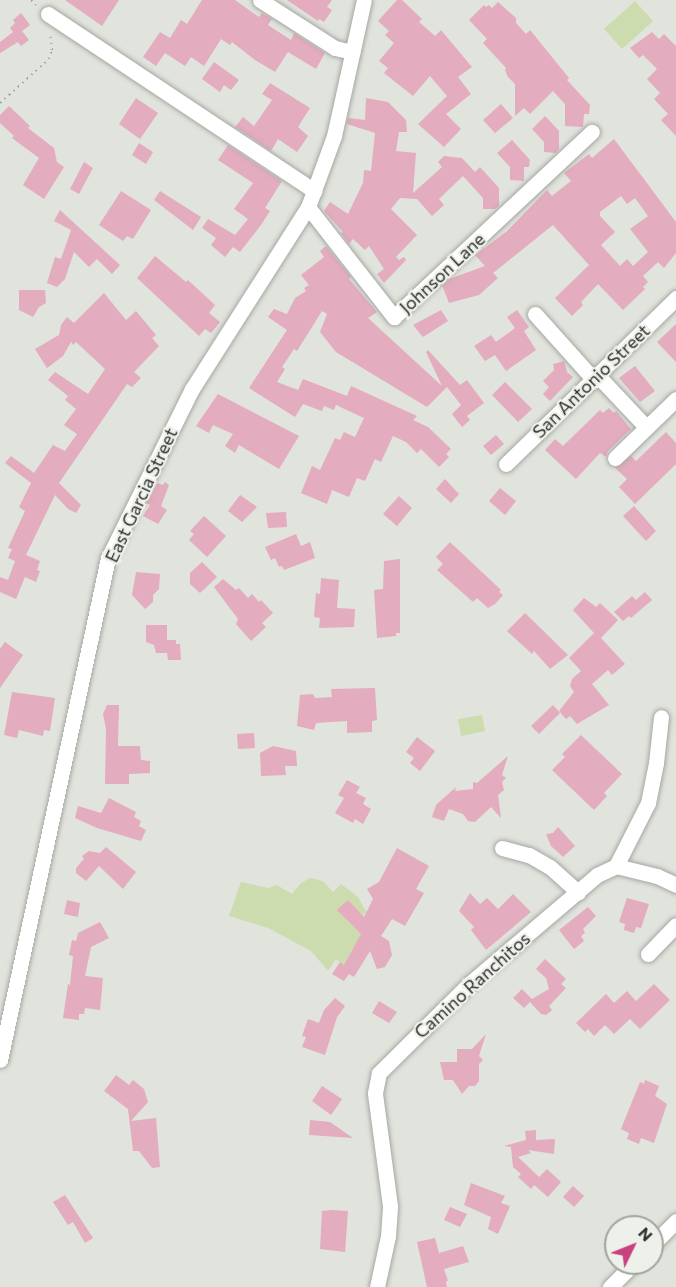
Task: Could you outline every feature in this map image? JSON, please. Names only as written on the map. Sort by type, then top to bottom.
[{"type":"street","points":[[260,0],[335,48],[353,52]]},
{"type":"street","name":"East Garcia Street","points":[[0,1060],[108,558],[192,389],[308,207],[334,136],[364,0]]},
{"type":"street","points":[[48,14],[314,191]]},
{"type":"street","name":"Johnson Lane","points":[[308,207],[394,317],[592,132]]},
{"type":"street","name":"San Antonio Street","points":[[506,464],[676,298]]},
{"type":"street","points":[[536,314],[646,427]]},
{"type":"street","points":[[615,458],[676,399]]},
{"type":"street","points":[[661,717],[656,763],[648,803],[616,866],[657,876],[676,885]]},
{"type":"street","points":[[502,848],[530,855],[550,867],[578,892]]},
{"type":"street","name":"Camino Ranchitos","points":[[377,1287],[388,1236],[390,1206],[375,1093],[379,1073],[469,984],[597,874],[616,866]]},
{"type":"street","points":[[648,954],[676,925]]},
{"type":"street","points":[[664,1233],[676,1221]]},
{"type":"street","points":[[609,1287],[622,1275]]},
{"type":"path","points":[[0,103],[49,59],[52,50],[48,14]]},
{"type":"green space","points":[[635,1],[653,21],[622,49],[604,29]]},
{"type":"green space","points":[[482,715],[485,731],[461,736],[458,719]]},
{"type":"green space","points":[[310,878],[323,881],[333,892],[341,884],[358,897],[364,908],[377,921],[365,913],[363,916],[338,910],[354,927],[365,927],[350,955],[348,967],[336,959],[328,971],[311,951],[268,928],[229,916],[241,882],[268,888],[277,885],[292,894],[301,883]]},
{"type":"building","points":[[65,0],[119,0],[102,26]]},
{"type":"building","points":[[202,0],[235,0],[259,17],[262,13],[272,19],[268,25],[291,40],[294,33],[325,53],[316,69],[288,52],[275,72],[232,42],[230,45],[221,39],[204,66],[191,57],[185,66],[165,53],[156,66],[143,57],[160,32],[170,38],[181,20],[187,24]]},
{"type":"building","points":[[287,0],[332,0],[327,7],[332,10],[324,22],[319,19],[318,21]]},
{"type":"building","points":[[397,0],[402,0],[422,19],[419,22],[435,36],[441,30],[472,67],[458,77],[471,94],[446,114],[461,129],[444,147],[418,124],[447,96],[430,76],[413,96],[384,73],[388,68],[379,61],[394,43],[385,35],[389,31],[378,21]]},
{"type":"building","points":[[498,2],[516,18],[516,23],[526,34],[530,30],[569,78],[567,80],[590,105],[589,114],[584,114],[583,127],[565,126],[565,104],[553,91],[530,114],[524,108],[515,116],[515,84],[508,77],[506,68],[483,43],[487,39],[469,20],[484,5],[492,8]]},
{"type":"building","points":[[21,13],[30,25],[22,31],[29,40],[21,46],[18,42],[0,53],[0,42],[13,32],[10,28],[15,23],[13,20]]},
{"type":"building","points":[[652,32],[659,39],[664,34],[676,46],[676,136],[661,120],[668,114],[654,99],[660,93],[647,79],[657,69],[643,55],[639,58],[630,48]]},
{"type":"building","points":[[214,62],[239,80],[231,90],[224,85],[220,92],[202,79]]},
{"type":"building","points":[[270,83],[310,108],[298,127],[308,136],[297,152],[278,139],[271,151],[235,127],[243,117],[254,126],[272,100],[262,94]]},
{"type":"building","points":[[136,98],[158,113],[140,139],[119,124]]},
{"type":"building","points":[[366,98],[388,102],[406,120],[407,132],[399,132],[396,151],[416,153],[413,193],[442,167],[438,162],[444,156],[462,158],[475,172],[480,167],[499,188],[499,206],[495,209],[483,209],[483,198],[463,176],[439,199],[444,205],[432,216],[417,199],[400,198],[391,209],[417,235],[396,257],[399,260],[404,257],[406,260],[384,283],[377,274],[384,269],[369,246],[365,250],[353,239],[349,244],[341,233],[343,232],[324,211],[330,202],[348,214],[363,183],[364,170],[371,171],[375,133],[347,124],[348,118],[365,120]]},
{"type":"building","points":[[501,104],[513,118],[495,133],[483,120]]},
{"type":"building","points":[[9,106],[30,126],[28,128],[54,148],[57,162],[64,167],[44,199],[23,185],[39,158],[12,138],[14,136],[0,123],[0,115]]},
{"type":"building","points":[[545,116],[559,131],[559,149],[556,153],[544,152],[544,142],[532,129]]},
{"type":"building","points":[[614,139],[676,222],[676,253],[664,268],[658,262],[643,276],[648,282],[643,287],[645,289],[623,310],[598,284],[581,302],[583,305],[572,316],[555,298],[589,265],[553,225],[493,273],[498,278],[479,295],[449,303],[442,285],[449,279],[485,266],[475,255],[506,232],[547,190],[552,196],[571,181],[564,173],[589,154],[592,158]],"holes":[[[621,196],[627,204],[635,198],[648,216],[630,229],[648,252],[633,266],[627,259],[620,266],[601,245],[615,232],[600,216],[600,212]]]},
{"type":"building","points":[[512,140],[530,160],[529,167],[524,167],[524,181],[510,180],[510,167],[497,153]]},
{"type":"building","points":[[139,143],[153,152],[146,164],[132,155]]},
{"type":"building","points":[[228,145],[282,181],[265,208],[270,211],[261,225],[240,252],[233,247],[225,257],[211,245],[216,238],[202,228],[208,219],[235,235],[248,219],[234,209],[253,183],[218,160]]},
{"type":"building","points":[[84,162],[93,168],[79,194],[70,189]]},
{"type":"building","points":[[121,191],[151,210],[133,239],[127,236],[123,241],[99,225]]},
{"type":"building","points":[[160,191],[201,217],[193,230],[154,200]]},
{"type":"building","points":[[60,210],[120,265],[112,274],[97,259],[89,267],[74,252],[65,279],[57,287],[47,283],[55,257],[61,259],[71,230],[54,221]]},
{"type":"building","points":[[326,246],[351,277],[349,279],[377,312],[368,318],[442,386],[426,352],[428,350],[460,385],[467,380],[484,403],[467,416],[470,420],[462,427],[452,414],[461,405],[447,387],[427,407],[336,352],[320,332],[327,314],[322,311],[297,351],[294,349],[282,367],[285,369],[277,382],[298,390],[303,379],[347,396],[351,386],[417,416],[413,420],[428,427],[451,449],[446,454],[449,457],[439,467],[421,449],[417,453],[406,442],[393,436],[381,462],[375,459],[365,481],[357,478],[349,497],[332,490],[327,504],[301,493],[312,466],[320,470],[335,438],[340,440],[344,432],[355,437],[364,418],[336,405],[334,410],[324,406],[322,411],[303,404],[295,417],[249,388],[287,330],[268,317],[274,309],[287,314],[295,298],[306,291],[304,288],[309,285],[301,275],[324,257],[320,251]]},
{"type":"building","points":[[155,256],[186,282],[188,280],[215,305],[209,313],[220,322],[211,333],[205,329],[199,336],[137,278]]},
{"type":"building","points":[[19,290],[45,290],[46,303],[39,307],[33,317],[19,310]]},
{"type":"building","points":[[104,293],[126,320],[136,311],[156,335],[152,338],[159,346],[134,372],[141,378],[132,387],[127,384],[59,483],[81,505],[76,513],[68,509],[55,495],[26,555],[40,561],[37,570],[40,571],[36,582],[25,577],[16,599],[0,592],[0,577],[8,580],[15,561],[8,558],[12,549],[8,548],[25,511],[19,507],[31,483],[5,463],[11,456],[34,473],[53,445],[65,451],[77,434],[64,425],[76,409],[65,400],[68,396],[48,380],[55,372],[88,394],[105,369],[76,342],[73,345],[71,342],[63,356],[47,368],[35,349],[59,335],[61,325],[67,317],[74,323]]},
{"type":"building","points":[[441,310],[448,321],[423,337],[413,325]]},
{"type":"building","points":[[517,310],[529,327],[524,331],[536,350],[506,371],[495,355],[485,361],[474,346],[491,335],[496,342],[515,328],[507,317]]},
{"type":"building","points":[[676,324],[676,362],[657,342]]},
{"type":"building","points":[[564,361],[567,372],[573,377],[550,401],[543,394],[549,387],[543,381],[554,370],[553,364]]},
{"type":"building","points":[[635,366],[655,391],[640,402],[619,378]]},
{"type":"building","points":[[505,382],[532,409],[518,422],[492,395]]},
{"type":"building","points":[[218,394],[299,436],[279,469],[239,445],[235,453],[225,446],[233,434],[213,425],[209,433],[196,426]]},
{"type":"building","points":[[609,408],[614,413],[616,411],[631,429],[608,451],[606,457],[600,453],[576,479],[545,450],[555,439],[563,446],[600,410],[603,413]]},
{"type":"building","points":[[666,432],[676,443],[676,464],[635,504],[619,487],[627,479],[615,468],[631,456],[636,461]]},
{"type":"building","points":[[496,435],[504,444],[491,455],[483,446]]},
{"type":"building","points":[[445,479],[459,494],[451,503],[436,489]]},
{"type":"building","points":[[165,482],[169,485],[161,506],[167,510],[158,524],[143,516],[150,505],[146,503],[157,483],[163,485]]},
{"type":"building","points":[[500,488],[516,501],[505,515],[489,501]]},
{"type":"building","points":[[240,495],[257,507],[242,522],[228,511]]},
{"type":"building","points":[[399,496],[412,508],[397,526],[383,514]]},
{"type":"building","points":[[634,506],[656,531],[646,541],[623,516]]},
{"type":"building","points":[[286,512],[287,527],[268,528],[266,513]]},
{"type":"building","points":[[204,516],[226,536],[207,557],[189,540],[194,534],[190,531]]},
{"type":"building","points":[[296,534],[301,546],[310,542],[315,558],[284,570],[282,566],[279,567],[275,558],[271,560],[265,547]]},
{"type":"building","points":[[450,542],[501,590],[499,592],[503,595],[495,604],[488,608],[477,598],[473,602],[437,570],[443,564],[436,557]]},
{"type":"building","points":[[400,559],[400,633],[396,633],[396,636],[377,638],[374,590],[383,589],[384,561]]},
{"type":"building","points":[[202,562],[217,577],[200,593],[190,584],[190,573]]},
{"type":"building","points":[[136,572],[160,574],[159,589],[153,595],[153,602],[145,609],[132,595]]},
{"type":"building","points":[[321,578],[339,580],[337,608],[355,609],[354,627],[319,628],[320,618],[314,617],[316,593],[320,594]]},
{"type":"building","points":[[223,579],[236,590],[239,588],[248,598],[252,594],[259,602],[261,600],[273,613],[262,623],[266,627],[251,641],[236,624],[238,619],[214,587]]},
{"type":"building","points":[[645,592],[652,600],[631,618],[629,616],[623,621],[614,612],[632,596],[636,600]]},
{"type":"building","points":[[584,598],[596,607],[600,603],[618,620],[601,638],[625,664],[612,675],[608,670],[592,684],[609,705],[577,724],[570,716],[566,719],[559,711],[574,692],[570,686],[572,679],[581,671],[569,658],[594,633],[573,610]]},
{"type":"building","points":[[525,613],[568,655],[550,669],[534,651],[532,654],[507,631]]},
{"type":"building","points":[[146,625],[167,625],[167,640],[176,640],[176,644],[180,644],[181,660],[168,660],[167,653],[156,653],[154,645],[146,642]]},
{"type":"building","points":[[5,642],[23,655],[0,688],[0,649]]},
{"type":"building","points":[[375,688],[377,720],[372,721],[372,732],[347,733],[347,721],[316,723],[314,730],[297,726],[300,695],[313,694],[315,698],[332,697],[331,689]]},
{"type":"building","points":[[12,692],[55,698],[50,731],[44,730],[43,736],[19,730],[17,738],[4,735]]},
{"type":"building","points":[[107,705],[119,705],[118,746],[140,746],[141,760],[150,761],[150,773],[129,774],[129,784],[105,784],[106,729],[103,714]]},
{"type":"building","points":[[553,705],[560,713],[539,734],[531,726]]},
{"type":"building","points":[[254,733],[255,748],[238,749],[237,734]]},
{"type":"building","points":[[581,735],[622,774],[604,793],[607,796],[594,810],[552,770],[565,757],[562,754]]},
{"type":"building","points":[[417,737],[435,751],[420,771],[410,763],[414,758],[406,752]]},
{"type":"building","points":[[273,746],[296,751],[297,766],[285,766],[286,775],[261,776],[260,753]]},
{"type":"building","points":[[508,756],[502,775],[506,778],[502,782],[504,790],[498,795],[501,818],[491,807],[475,822],[468,821],[463,814],[449,809],[444,821],[432,817],[436,805],[456,787],[455,791],[473,789],[473,782],[477,783]]},
{"type":"building","points":[[347,780],[360,787],[356,793],[366,798],[363,804],[371,809],[363,824],[355,819],[353,823],[335,813],[344,798],[338,795]]},
{"type":"building","points":[[109,798],[136,812],[134,817],[141,821],[139,826],[146,830],[141,841],[97,828],[75,818],[78,806],[101,813]]},
{"type":"building","points":[[558,827],[575,846],[563,857],[551,846],[546,834],[553,833]]},
{"type":"building","points":[[106,847],[136,872],[123,889],[99,866],[86,881],[76,873],[76,868],[84,859],[82,856],[89,851],[100,853]]},
{"type":"building","points":[[397,848],[429,866],[416,889],[424,893],[405,926],[392,919],[381,936],[389,941],[392,955],[385,967],[377,969],[370,951],[354,977],[349,974],[344,981],[332,974],[340,962],[344,965],[361,934],[337,910],[348,900],[364,917],[373,899],[367,889],[379,882]]},
{"type":"building","points":[[470,893],[480,904],[487,898],[498,909],[513,894],[531,912],[486,950],[471,930],[474,927],[459,911]]},
{"type":"building","points":[[627,898],[649,904],[641,928],[636,927],[634,933],[624,930],[625,924],[619,922]]},
{"type":"building","points":[[67,900],[80,903],[78,917],[64,914]]},
{"type":"building","points":[[588,907],[596,916],[583,929],[585,933],[581,936],[584,941],[574,949],[559,930]]},
{"type":"building","points":[[100,922],[109,938],[91,947],[85,976],[103,978],[100,1010],[85,1008],[84,1014],[79,1014],[79,1020],[63,1018],[68,984],[70,985],[73,956],[69,955],[72,940],[76,941],[78,933]]},
{"type":"building","points":[[545,959],[566,979],[561,984],[566,988],[549,1006],[552,1010],[546,1015],[541,1014],[530,1002],[524,1008],[513,998],[522,989],[532,999],[549,989],[546,978],[536,969]]},
{"type":"building","points":[[654,984],[670,1000],[640,1029],[630,1019],[614,1034],[605,1025],[594,1036],[588,1029],[585,1032],[576,1023],[606,994],[614,1003],[627,991],[636,1001]]},
{"type":"building","points":[[335,998],[345,1006],[337,1017],[325,1055],[302,1047],[306,1037],[302,1036],[308,1019],[319,1023],[324,1010]]},
{"type":"building","points":[[379,1001],[397,1012],[389,1023],[372,1013]]},
{"type":"building","points":[[486,1034],[479,1056],[483,1060],[479,1064],[479,1081],[475,1086],[469,1086],[462,1094],[453,1080],[444,1080],[440,1062],[457,1062],[457,1049],[472,1049]]},
{"type":"building","points":[[116,1075],[129,1085],[133,1080],[144,1089],[148,1102],[131,1121],[156,1118],[160,1167],[152,1168],[139,1151],[133,1151],[128,1109],[104,1091]]},
{"type":"building","points":[[645,1080],[659,1086],[655,1096],[667,1104],[654,1143],[641,1138],[639,1144],[627,1139],[629,1133],[621,1129],[640,1082],[644,1084]]},
{"type":"building","points":[[322,1086],[342,1099],[331,1115],[312,1101]]},
{"type":"building","points":[[310,1120],[330,1122],[353,1138],[309,1135]]},
{"type":"building","points":[[536,1130],[536,1140],[555,1139],[554,1154],[528,1150],[531,1153],[518,1157],[539,1177],[547,1169],[561,1182],[548,1197],[534,1185],[531,1189],[518,1177],[521,1174],[513,1167],[511,1147],[504,1146],[526,1140],[525,1131]]},
{"type":"building","points":[[471,1183],[505,1196],[501,1203],[510,1206],[498,1234],[488,1229],[491,1217],[464,1205]]},
{"type":"building","points":[[573,1186],[584,1196],[574,1207],[563,1197]]},
{"type":"building","points":[[65,1195],[93,1238],[85,1243],[73,1222],[68,1225],[53,1202]]},
{"type":"building","points":[[450,1207],[467,1214],[460,1227],[444,1220]]},
{"type":"building","points":[[322,1211],[348,1211],[345,1252],[320,1249]]},
{"type":"building","points":[[435,1238],[439,1253],[463,1246],[469,1262],[444,1269],[448,1281],[446,1281],[447,1287],[427,1287],[417,1242]]}]
